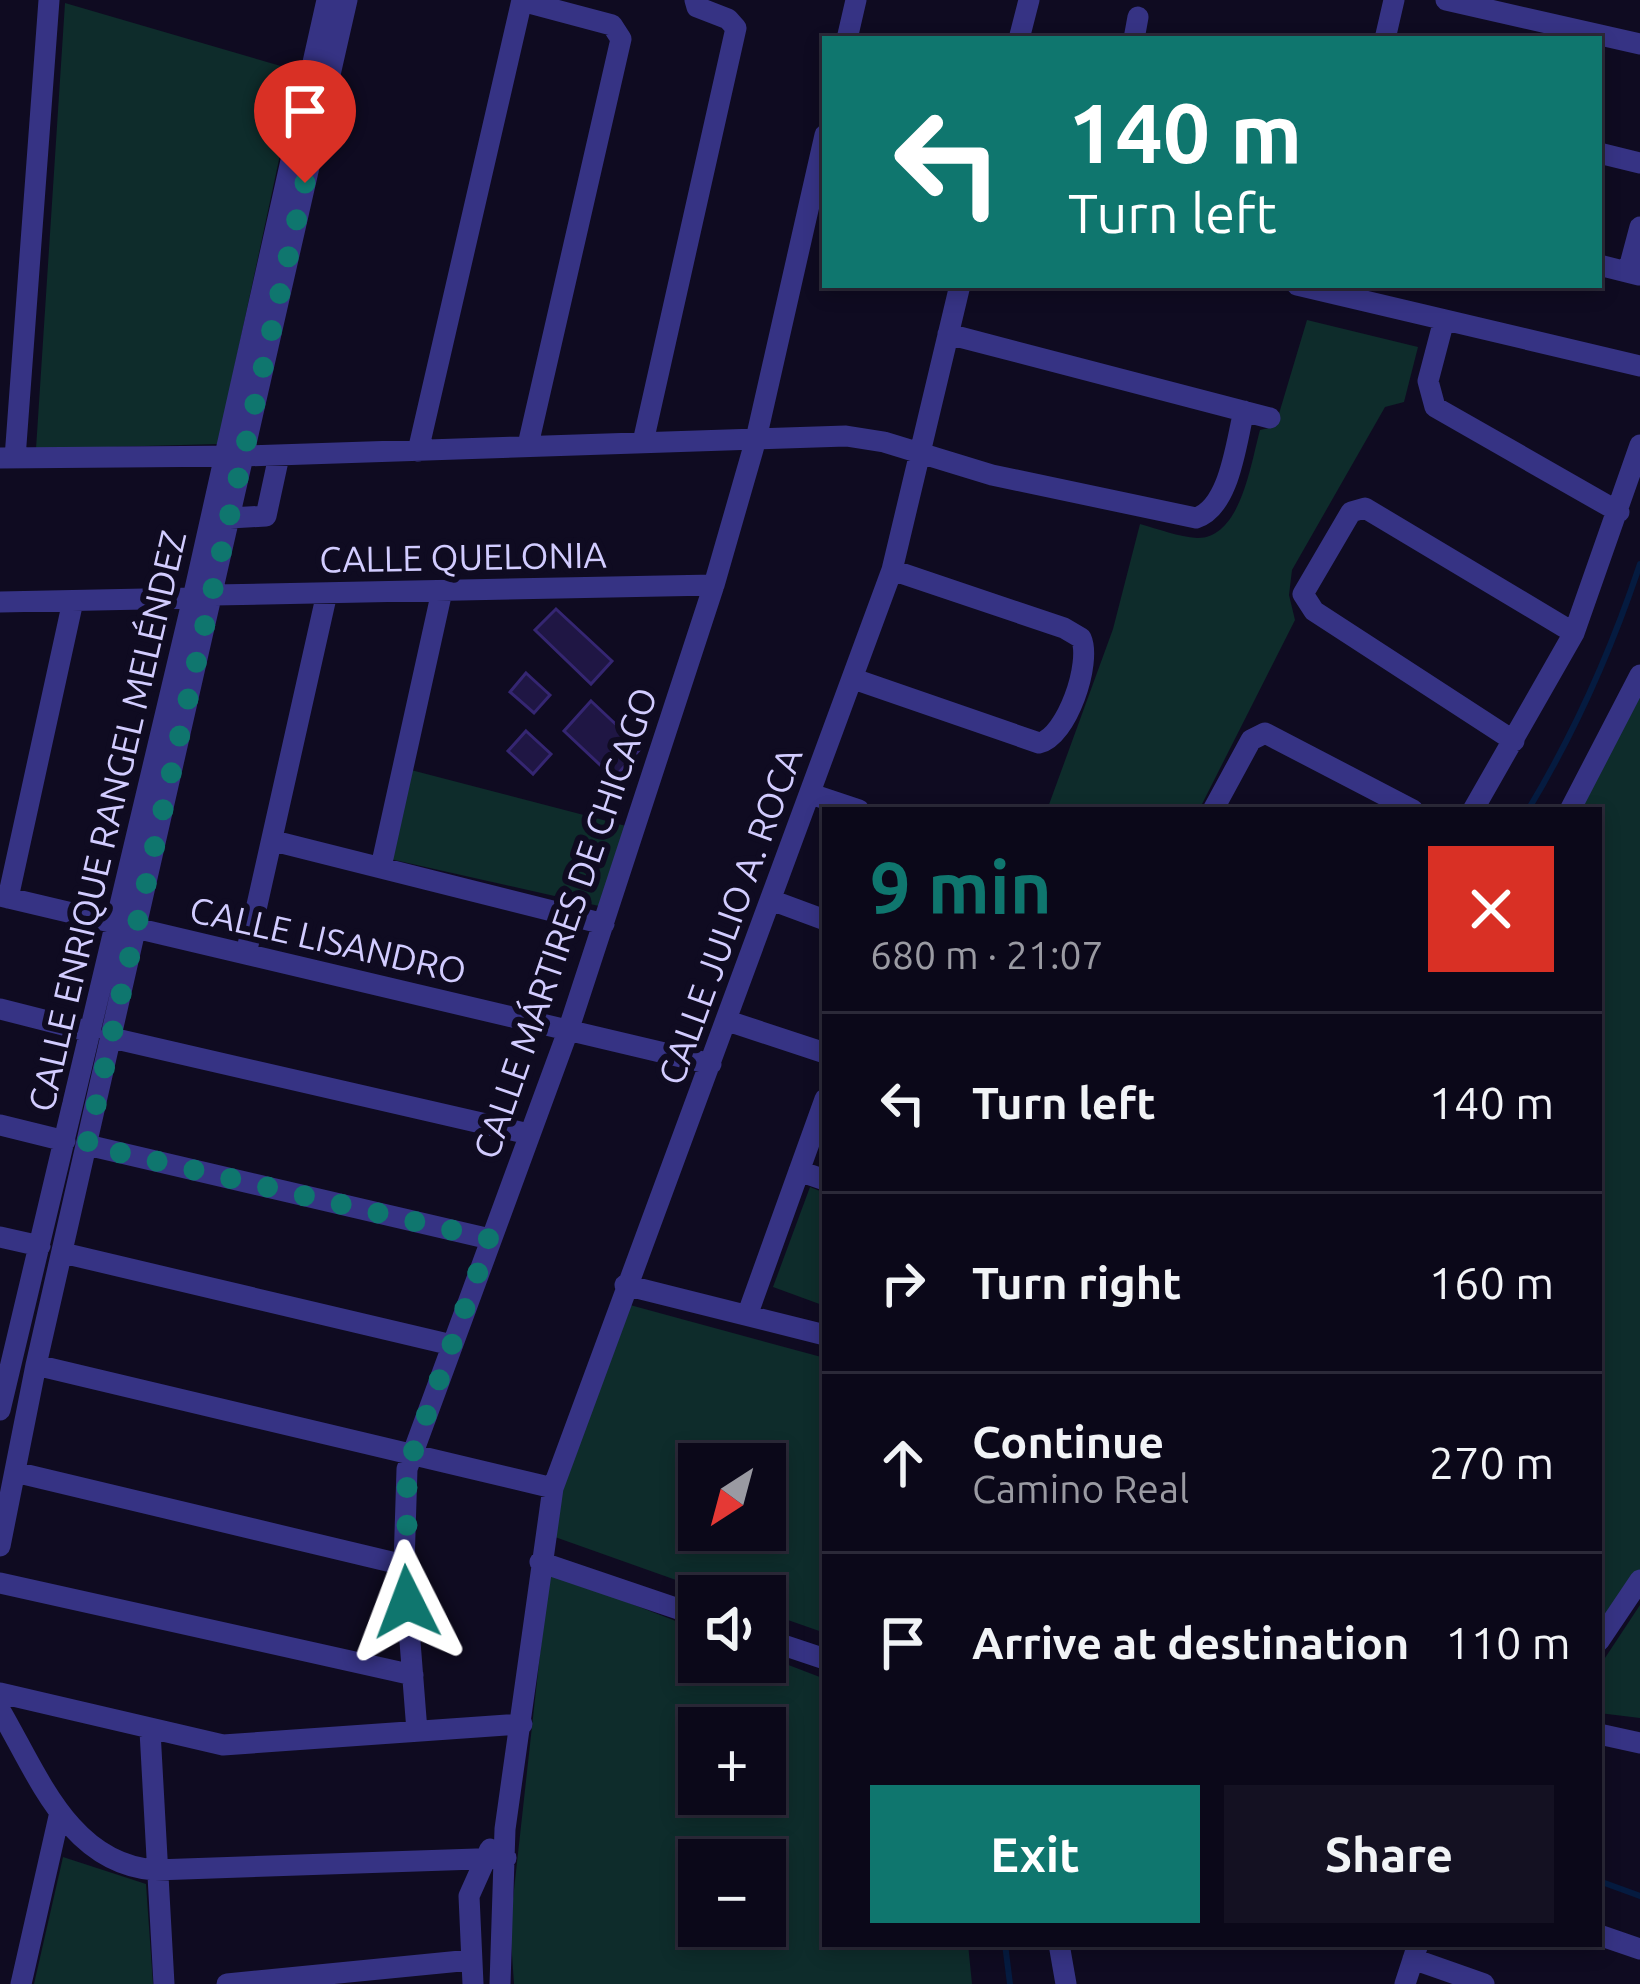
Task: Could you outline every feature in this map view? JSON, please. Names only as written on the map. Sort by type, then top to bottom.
[{"type":"street","points":[[50,0],[8,458],[418,452],[845,436],[992,476],[1196,518],[1210,512],[1220,496],[1244,411]]},
{"type":"street","points":[[235,456],[327,0]]},
{"type":"street","points":[[235,456],[347,0]]},
{"type":"street","points":[[418,452],[522,0],[612,25],[621,39],[528,445]]},
{"type":"street","points":[[643,442],[736,28],[728,19],[697,7],[694,0]]},
{"type":"street","points":[[848,36],[856,0]]},
{"type":"street","points":[[1020,36],[1029,0]]},
{"type":"street","points":[[1386,36],[1394,0]]},
{"type":"street","points":[[1446,0],[1640,44]]},
{"type":"street","name":"CALLE MÁRTIRES DE CHICAGO","points":[[417,1731],[404,1565],[404,1488],[412,1452],[568,1031],[714,584],[756,439],[822,148]]},
{"type":"street","points":[[1602,154],[1640,163]]},
{"type":"street","points":[[1602,266],[1634,274],[1640,227]]},
{"type":"street","name":"CALLE JULIO A. ROCA","points":[[495,1857],[505,1829],[522,1724],[553,1488],[892,570],[959,288]]},
{"type":"street","points":[[1310,288],[1640,367]]},
{"type":"street","points":[[1444,320],[1428,381],[1436,407],[1619,512]]},
{"type":"street","points":[[948,334],[1270,418]]},
{"type":"street","points":[[1475,807],[1574,633],[1640,445]]},
{"type":"street","points":[[230,518],[266,515],[272,508],[279,455]]},
{"type":"street","name":"CALLE ENRIQUE RANGEL MELÉNDEZ","points":[[203,597],[230,518],[235,456]]},
{"type":"street","name":"CALLE ENRIQUE RANGEL MELÉNDEZ","points":[[0,1546],[15,1472],[17,1360],[40,1246],[76,1143],[235,456]]},
{"type":"street","points":[[1514,741],[1314,611],[1303,594],[1310,574],[1351,512],[1365,508],[1574,633]]},
{"type":"street","points":[[854,680],[1040,743],[1049,742],[1060,728],[1086,657],[1082,638],[1064,628],[892,570]]},
{"type":"street","name":"CALLE QUELONIA","points":[[0,602],[714,584]]},
{"type":"street","points":[[381,867],[442,591]]},
{"type":"street","points":[[246,954],[327,592]]},
{"type":"street","points":[[4,897],[73,601]]},
{"type":"street","points":[[1572,807],[1640,675]]},
{"type":"street","points":[[1215,807],[1251,740],[1265,733],[1407,807]]},
{"type":"street","points":[[811,794],[850,807]]},
{"type":"street","points":[[274,841],[604,924]]},
{"type":"street","name":"CALLE LISANDRO","points":[[4,897],[711,1064]]},
{"type":"street","points":[[771,900],[822,919]]},
{"type":"street","points":[[0,1009],[529,1134]]},
{"type":"street","points":[[728,1021],[822,1052]]},
{"type":"street","points":[[748,1313],[822,1108]]},
{"type":"street","points":[[0,1126],[490,1239]]},
{"type":"street","name":"CALLE ENRIQUE RANGEL MELÉNDEZ","points":[[0,1409],[63,1253],[76,1143]]},
{"type":"street","points":[[800,1171],[822,1179]]},
{"type":"street","points":[[0,1237],[40,1246]]},
{"type":"street","points":[[63,1253],[452,1345]]},
{"type":"street","points":[[625,1285],[822,1334]]},
{"type":"street","points":[[17,1360],[553,1488]]},
{"type":"street","points":[[15,1472],[404,1565]]},
{"type":"street","points":[[541,1562],[678,1609]]},
{"type":"street","points":[[1602,1637],[1640,1580]]},
{"type":"street","points":[[0,1583],[413,1675]]},
{"type":"street","points":[[786,1646],[822,1658]]},
{"type":"street","points":[[0,1693],[231,1746],[522,1724]]},
{"type":"street","points":[[0,1711],[60,1812],[111,1863],[155,1870],[495,1857]]},
{"type":"street","points":[[150,1731],[164,1984]]},
{"type":"street","points":[[1602,1734],[1640,1743]]},
{"type":"street","points":[[0,1963],[22,1980],[60,1812]]},
{"type":"street","points":[[473,1984],[469,1896],[495,1857]]},
{"type":"street","points":[[495,1857],[500,1984]]},
{"type":"street","points":[[1602,1936],[1640,1949]]},
{"type":"street","points":[[1060,1947],[1066,1984]]},
{"type":"street","points":[[1405,1984],[1416,1952],[1484,1984]]},
{"type":"street","points":[[227,1984],[471,1960]]},
{"type":"green space","points":[[65,3],[298,71],[218,444],[36,449]]},
{"type":"green space","points":[[1307,320],[1418,347],[1404,402],[1385,407],[1292,570],[1289,595],[1295,620],[1201,807],[1048,807],[1113,629],[1140,524],[1197,538],[1212,535],[1234,513],[1242,496],[1260,430],[1275,427]]},
{"type":"green space","points":[[1640,675],[1640,1573],[1602,1623],[1602,807],[1572,807]]},
{"type":"green space","points":[[411,770],[626,826],[599,906],[390,859]]},
{"type":"green space","points":[[810,1187],[822,1192],[822,1305],[773,1287]]},
{"type":"green space","points":[[630,1305],[822,1357],[822,1632],[786,1619],[786,1575],[678,1575],[678,1581],[555,1537],[561,1485]]},
{"type":"green space","points":[[549,1572],[678,1622],[678,1683],[786,1683],[786,1664],[822,1678],[822,1947],[968,1947],[972,1984],[514,1984],[510,1926]]},
{"type":"green space","points":[[1640,1605],[1640,1718],[1602,1713],[1602,1662]]},
{"type":"green space","points":[[63,1857],[146,1884],[153,1984],[34,1984]]},
{"type":"building","points":[[556,609],[612,661],[591,684],[535,630]]},
{"type":"building","points":[[526,673],[550,695],[534,713],[510,692]]},
{"type":"building","points":[[591,701],[641,748],[614,778],[564,731]]},
{"type":"building","points":[[526,731],[551,754],[533,774],[508,751]]},
{"type":"waterway","points":[[1530,807],[1591,690],[1640,564]]},
{"type":"waterway","points":[[1602,1882],[1640,1896]]},
{"type":"waterway","points":[[1005,1947],[1010,1984]]},
{"type":"route","points":[[305,183],[87,1145],[490,1239],[407,1469],[407,1602]]}]
